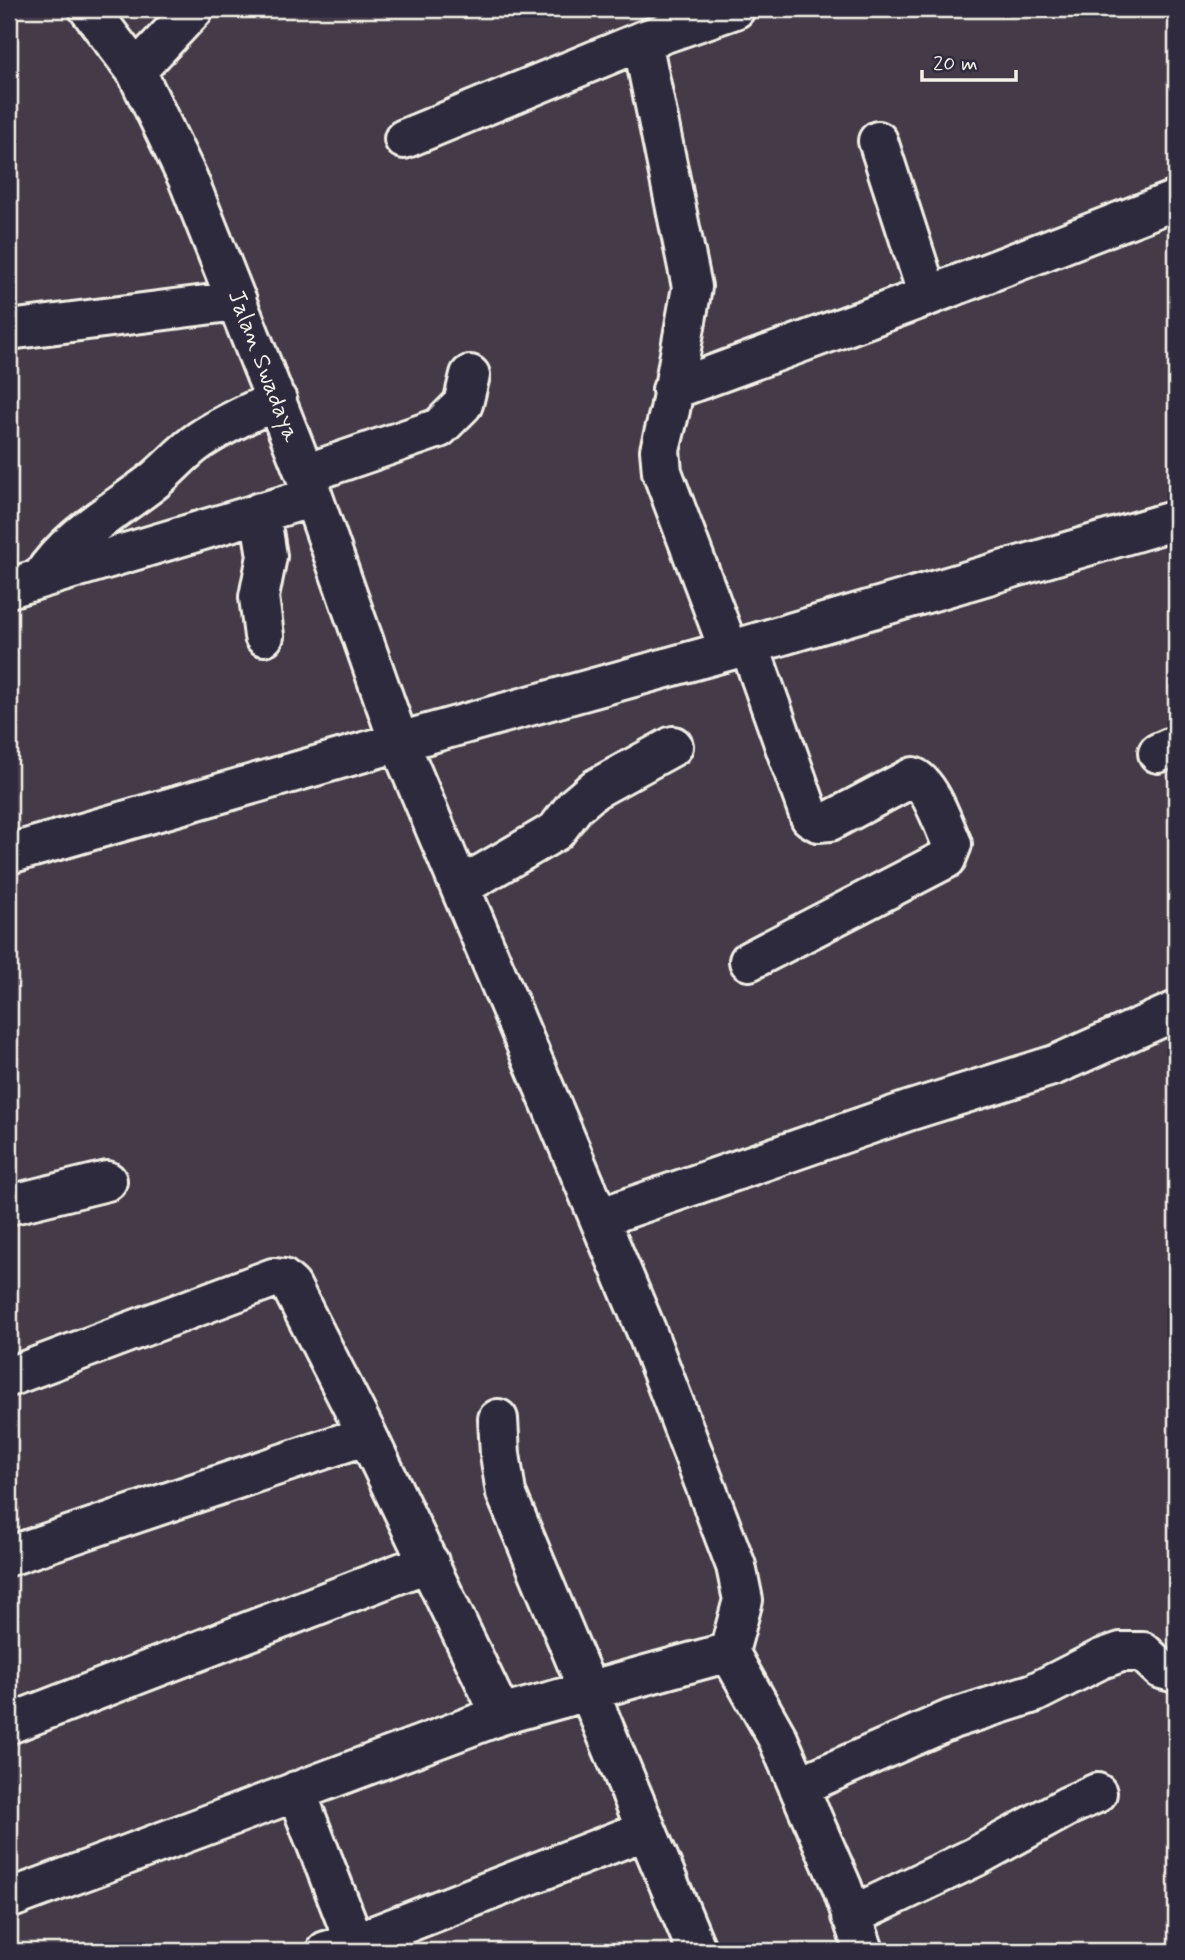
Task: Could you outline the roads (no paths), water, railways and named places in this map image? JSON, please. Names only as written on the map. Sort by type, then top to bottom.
[{"type":"street","name":"Jalan Swadaya","points":[[89,9],[135,71],[188,179],[309,486],[399,742],[640,1316],[736,1566],[743,1600],[729,1652]]},
{"type":"street","points":[[135,71],[194,9]]},
{"type":"street","points":[[404,139],[642,41],[735,9]]},
{"type":"street","points":[[642,41],[692,287],[660,450],[662,472],[810,817],[818,822],[830,821],[914,777],[921,780],[952,844],[946,859],[749,961]]},
{"type":"street","points":[[878,141],[928,296]]},
{"type":"street","points":[[672,390],[928,296],[1176,200]]},
{"type":"street","points":[[9,330],[237,301]]},
{"type":"street","points":[[25,583],[260,512],[309,486],[439,428],[463,404],[470,375]]},
{"type":"street","points":[[25,583],[72,541],[152,483],[198,442],[235,418],[276,400]]},
{"type":"street","points":[[260,512],[267,556],[259,597],[264,636]]},
{"type":"street","points":[[9,854],[1176,520]]},
{"type":"street","points":[[460,887],[556,831],[575,806],[595,789],[673,746]]},
{"type":"street","points":[[599,1218],[908,1111],[1055,1065],[1176,1011]]},
{"type":"street","points":[[9,1205],[107,1181]]},
{"type":"street","points":[[9,1377],[273,1278],[283,1279],[291,1286],[367,1435],[500,1715]]},
{"type":"street","points":[[498,1419],[506,1493],[697,1951]]},
{"type":"street","points":[[9,1556],[367,1435]]},
{"type":"street","points":[[9,1724],[429,1562]]},
{"type":"street","points":[[799,1786],[952,1719],[1034,1693],[1121,1652],[1143,1651],[1161,1669],[1176,1672]]},
{"type":"street","points":[[9,1899],[500,1715],[729,1652],[778,1739],[842,1887],[864,1951]]},
{"type":"street","points":[[296,1791],[346,1948],[646,1830]]},
{"type":"street","points":[[851,1916],[975,1857],[1097,1793]]}]
